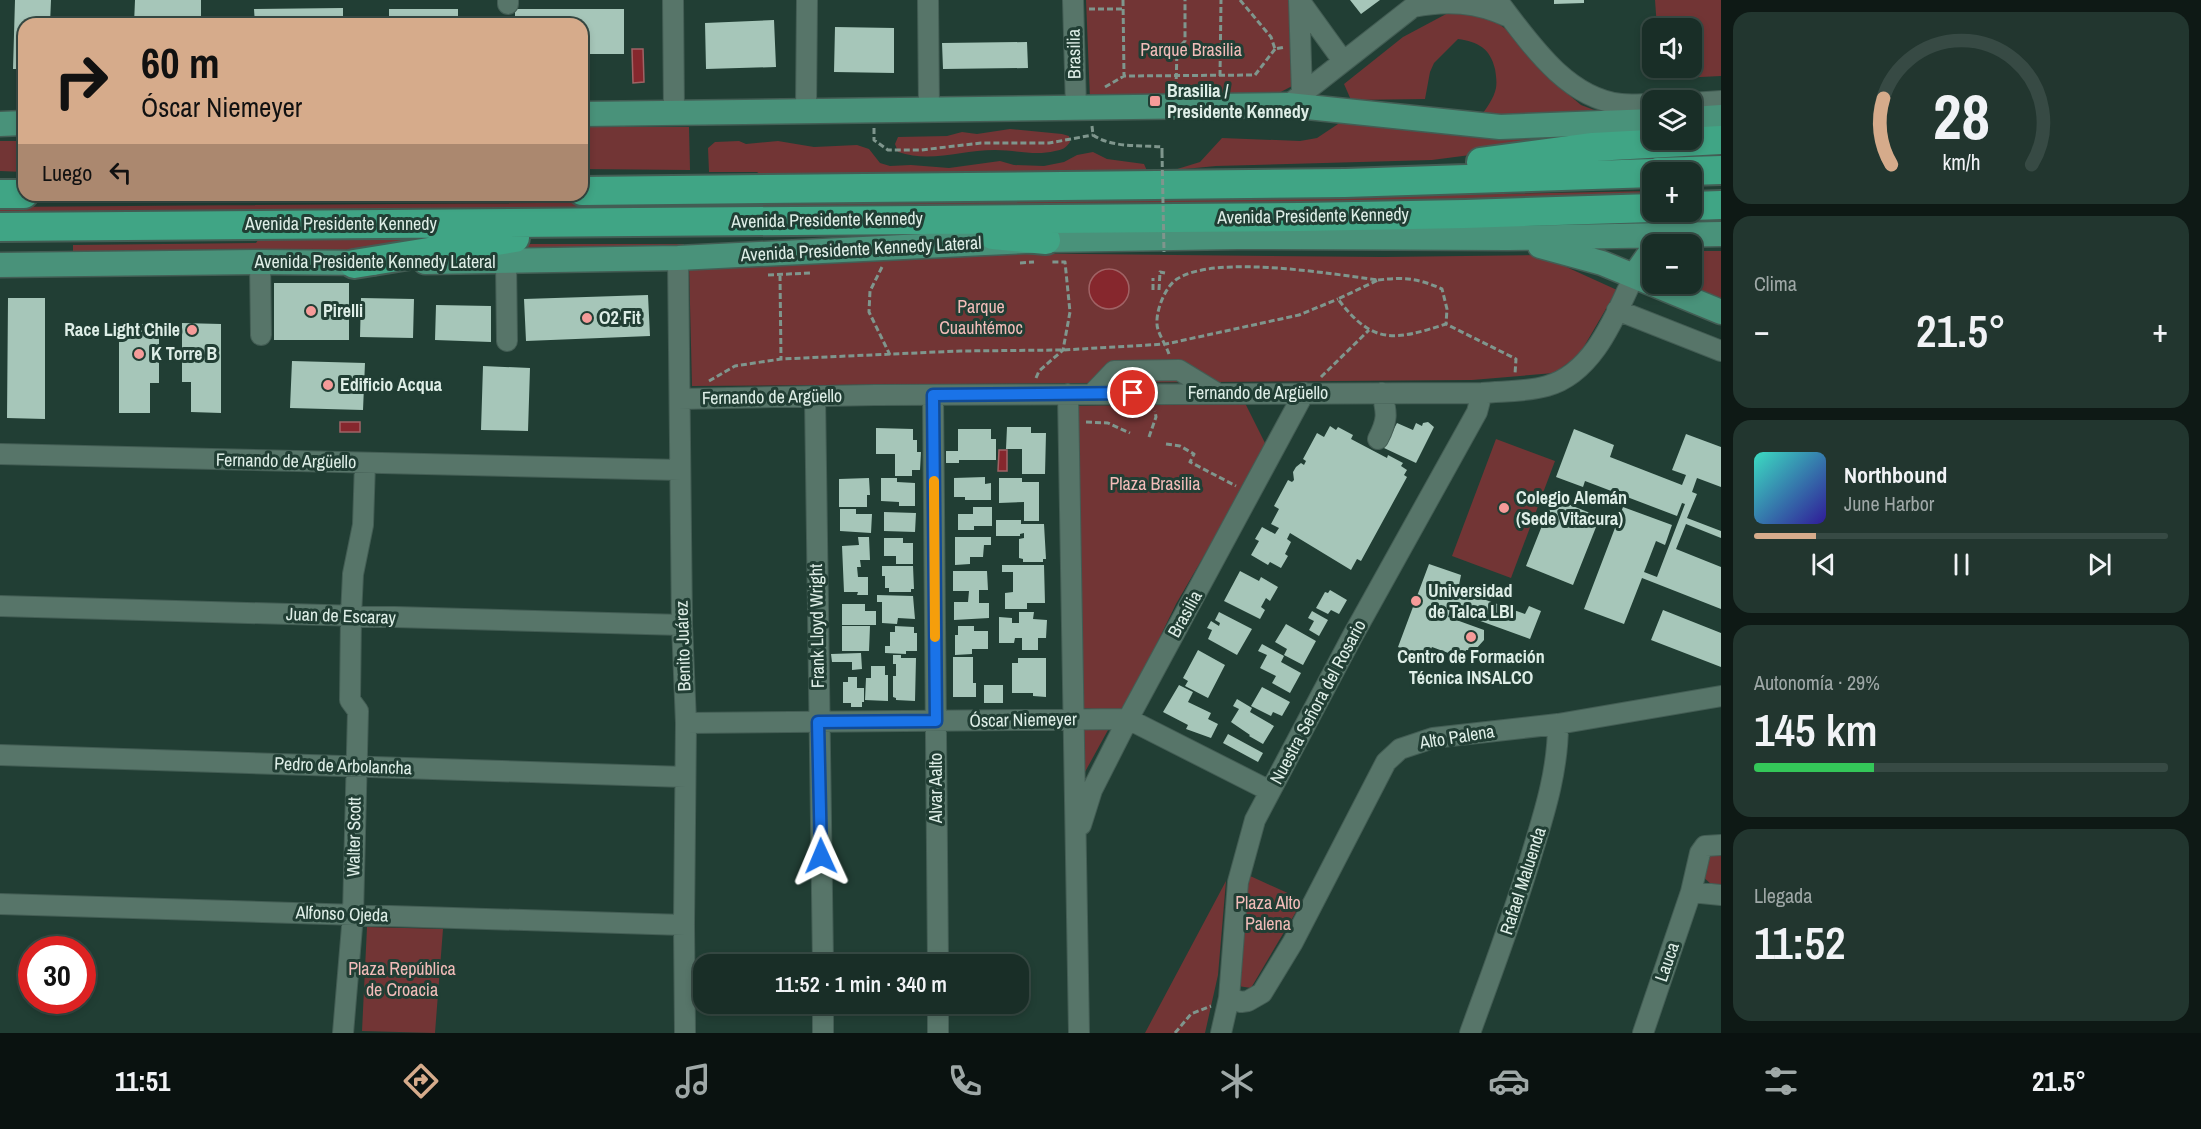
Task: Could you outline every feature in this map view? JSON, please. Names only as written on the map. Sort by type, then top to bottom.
[{"type":"highway","points":[[1345,183],[1593,147],[1721,140]]},
{"type":"highway","points":[[1702,171],[1721,170]]},
{"type":"highway","name":"Avenida Presidente Kennedy","points":[[588,190],[1345,183],[1642,173]]},
{"type":"highway","points":[[588,183],[663,190]]},
{"type":"highway","points":[[0,194],[18,194]]},
{"type":"highway","points":[[1702,206],[1721,205]]},
{"type":"highway","name":"Avenida Presidente Kennedy","points":[[0,227],[1300,217],[1642,208]]},
{"type":"highway","points":[[812,220],[1046,240]]},
{"type":"highway","points":[[354,264],[497,240],[641,222]]},
{"type":"main road","points":[[588,114],[1084,108],[1295,99],[1375,112],[1500,127],[1642,121]]},
{"type":"main road","points":[[1702,118],[1721,117]]},
{"type":"main road","points":[[0,124],[18,123]]},
{"type":"main road","name":"Avenida Presidente Kennedy Lateral","points":[[1702,237],[1721,234]]},
{"type":"main road","name":"Avenida Presidente Kennedy Lateral","points":[[0,265],[260,262],[354,264],[678,258],[1046,240],[1238,237],[1508,238],[1642,242]]},
{"type":"main road","points":[[1508,238],[1560,250],[1634,276],[1721,312]]},
{"type":"main road","points":[[1634,276],[1642,266]]},
{"type":"street","points":[[673,0],[674,113]]},
{"type":"street","points":[[806,111],[807,0]]},
{"type":"street","points":[[928,0],[929,110]]},
{"type":"street","points":[[1299,0],[1343,61]]},
{"type":"street","points":[[1295,99],[1299,0]]},
{"type":"street","points":[[1497,0],[1557,74],[1590,94],[1606,100],[1620,104],[1642,104]]},
{"type":"street","points":[[1295,99],[1417,3],[1463,3],[1484,7],[1511,18]]},
{"type":"street","name":"Brasilia","points":[[1073,5],[1084,108]]},
{"type":"street","points":[[1702,102],[1721,101]]},
{"type":"street","name":"Benito Juárez","points":[[678,258],[688,399],[680,470],[686,723],[685,1033]]},
{"type":"street","points":[[506,261],[507,341]]},
{"type":"street","points":[[260,262],[261,335]]},
{"type":"street","name":"Fernando de Argüello","points":[[688,399],[1215,392],[1482,393],[1546,387],[1584,364],[1604,335],[1634,276]]},
{"type":"street","points":[[1617,310],[1721,351]]},
{"type":"street","name":"Brasilia","points":[[1076,839],[1092,790],[1128,719],[1304,393]]},
{"type":"street","points":[[1378,440],[1387,417],[1382,393]]},
{"type":"street","name":"Nuestra Señora del Rosario","points":[[1221,1033],[1229,998],[1238,882],[1255,820],[1352,637],[1477,412],[1482,393]]},
{"type":"street","name":"Brasilia","points":[[1068,394],[1078,1033]]},
{"type":"street","name":"Alvar Aalto","points":[[933,395],[938,954]]},
{"type":"street","name":"Frank Lloyd Wright","points":[[815,396],[823,954]]},
{"type":"street","name":"Fernando de Argüello","points":[[0,454],[680,470]]},
{"type":"street","name":"Walter Scott","points":[[343,1033],[353,915],[358,711],[350,700],[351,616],[353,574],[363,525],[364,463]]},
{"type":"street","name":"Juan de Escaray","points":[[0,606],[682,625]]},
{"type":"street","name":"Alto Palena","points":[[1229,998],[1241,1002],[1248,1001],[1262,993],[1293,942],[1381,771],[1393,754],[1409,745],[1433,738],[1558,724],[1721,696]]},
{"type":"street","name":"Óscar Niemeyer","points":[[686,723],[1128,719],[1270,791]]},
{"type":"street","name":"Rafael Maluenda","points":[[1470,1033],[1525,879],[1545,810],[1556,765],[1558,724]]},
{"type":"street","name":"Pedro de Arbolancha","points":[[0,755],[685,777]]},
{"type":"street","name":"Lauca","points":[[1643,1033],[1691,892],[1700,852],[1705,846],[1721,845]]},
{"type":"street","points":[[1691,892],[1721,895]]},
{"type":"street","name":"Alfonso Ojeda","points":[[0,904],[684,925]]},
{"type":"street","points":[[823,1014],[823,1033]]},
{"type":"street","points":[[938,1014],[938,1033]]},
{"type":"path","points":[[1123,0],[1124,76],[1255,75],[1275,49],[1286,47]]},
{"type":"path","points":[[1177,76],[1177,49],[1185,40],[1185,0]]},
{"type":"path","points":[[1220,76],[1221,0]]},
{"type":"path","points":[[1240,0],[1271,37],[1275,49]]},
{"type":"path","points":[[1073,5],[1123,9]]},
{"type":"path","points":[[1084,108],[1093,135],[1101,140],[1113,144],[1162,147],[1164,252]]},
{"type":"path","points":[[873,110],[874,140],[888,150],[921,150],[981,143],[1049,143],[1093,135]]},
{"type":"path","points":[[1032,394],[1033,382],[1039,371],[1063,350],[1070,312],[1065,262]]},
{"type":"path","points":[[1166,344],[1157,328],[1157,317],[1171,283],[1179,277],[1227,266],[1304,271],[1378,280],[1402,277],[1421,279],[1442,289],[1447,309],[1446,324]]},
{"type":"path","points":[[882,267],[870,291],[869,312],[890,355]]},
{"type":"path","points":[[1159,290],[1160,272],[1165,273]]},
{"type":"path","points":[[780,275],[781,359]]},
{"type":"path","points":[[1153,278],[1153,290]]},
{"type":"path","points":[[688,399],[707,382],[735,366],[781,359],[960,351],[1063,350],[1166,344],[1299,315],[1378,280]]},
{"type":"path","points":[[1338,299],[1352,318],[1369,330],[1387,336],[1407,336],[1446,324],[1516,359],[1515,390]]},
{"type":"path","points":[[1304,393],[1369,330]]},
{"type":"path","points":[[1069,421],[1107,423],[1130,433]]},
{"type":"path","points":[[1166,444],[1180,446],[1194,454],[1190,462],[1251,493]]},
{"type":"path","points":[[1175,1033],[1191,1014],[1229,998]]},
{"type":"green space","name":"Parque Brasilia","points":[[1086,0],[1288,0],[1291,7],[1296,84],[1267,99],[1090,99]]},
{"type":"green space","points":[[1655,0],[1721,0],[1721,76],[1702,77],[1702,18],[1656,18]]},
{"type":"green space","points":[[1466,12],[1489,17],[1514,35],[1562,89],[1581,105],[1602,113],[1480,117],[1495,92],[1495,69],[1490,56],[1482,47],[1458,39],[1434,63],[1425,99],[1351,100],[1344,84],[1403,37],[1448,13]]},
{"type":"green space","points":[[1341,122],[1540,138],[1539,146],[1432,160],[1216,166],[1174,170],[1200,162],[1222,138],[1300,141],[1317,138]]},
{"type":"green space","points":[[588,127],[689,127],[690,170],[588,169]]},
{"type":"green space","points":[[1010,129],[1062,134],[1069,136],[1070,142],[1062,149],[1048,152],[995,150],[934,156],[898,152],[895,144],[898,137],[947,136],[962,132],[977,134]]},
{"type":"green space","points":[[0,141],[18,141],[18,172],[0,171]]},
{"type":"green space","points":[[739,141],[746,144],[778,141],[814,147],[857,145],[869,149],[880,163],[890,166],[949,168],[1000,161],[1014,165],[1044,166],[1093,152],[1107,159],[1144,164],[1148,173],[762,176],[757,172],[709,172],[708,148],[715,142]]},
{"type":"green space","points":[[1642,191],[1642,199],[1560,203],[0,215],[0,207],[1343,197]]},
{"type":"green space","points":[[436,238],[368,252],[73,253],[73,245]]},
{"type":"green space","points":[[531,244],[684,244],[684,251],[470,249]]},
{"type":"green space","points":[[1702,251],[1721,251],[1721,301],[1702,293]]},
{"type":"green space","name":"Parque Cuauhtémoc","points":[[979,253],[1383,257],[1540,255],[1617,290],[1579,355],[1554,373],[1472,380],[692,386],[689,263]]},
{"type":"green space","name":"Plaza Brasilia","points":[[1245,403],[1267,447],[1176,604],[1124,711],[1080,708],[1075,406]]},
{"type":"green space","name":"Colegio Alemán (Sede Vitacura)","points":[[1496,439],[1555,461],[1511,578],[1452,556]]},
{"type":"green space","points":[[1078,729],[1108,730],[1080,781]]},
{"type":"green space","points":[[1715,851],[1721,852],[1721,886],[1712,885],[1700,874],[1705,860]]},
{"type":"green space","name":"Plaza Alto Palena","points":[[1248,875],[1303,900],[1251,988],[1238,986]]},
{"type":"green space","points":[[1226,881],[1218,975],[1205,1033],[1145,1033]]},
{"type":"green space","name":"Plaza República de Croacia","points":[[367,927],[443,929],[435,1033],[362,1031]]},
{"type":"shaded area","points":[[632,49],[643,49],[644,82],[633,83]]},
{"type":"shaded area","points":[[1109,269],[1123,275],[1129,289],[1123,303],[1109,309],[1095,303],[1089,289],[1095,275]]},
{"type":"shaded area","points":[[340,422],[360,422],[360,432],[340,432]]},
{"type":"shaded area","points":[[999,450],[1007,450],[1007,471],[998,471]]},
{"type":"building","points":[[15,0],[51,0],[50,18],[18,18],[18,69],[13,69]]},
{"type":"building","points":[[135,0],[201,0],[201,18],[134,18]]},
{"type":"building","points":[[1350,0],[1380,0],[1361,14]]},
{"type":"building","points":[[1554,0],[1584,0],[1584,3],[1554,4]]},
{"type":"building","points":[[343,8],[343,18],[255,18],[254,9]]},
{"type":"building","points":[[389,9],[458,9],[458,18],[389,18]]},
{"type":"building","points":[[515,9],[624,9],[624,54],[588,54],[588,18],[515,18]]},
{"type":"building","points":[[774,20],[776,67],[706,69],[705,23]]},
{"type":"building","points":[[835,27],[894,28],[894,73],[834,72]]},
{"type":"building","points":[[1027,42],[1028,68],[943,69],[942,43]]},
{"type":"building","name":"Pirelli","points":[[274,283],[349,283],[349,340],[274,340]]},
{"type":"building","name":"O2 Fit","points":[[648,295],[650,336],[526,341],[524,299]]},
{"type":"building","points":[[8,298],[45,298],[45,419],[7,418]]},
{"type":"building","points":[[361,298],[414,299],[413,338],[360,337]]},
{"type":"building","points":[[436,305],[491,306],[491,342],[435,340]]},
{"type":"building","points":[[182,323],[221,324],[221,413],[191,412],[191,382],[182,382]]},
{"type":"building","name":"K Torre B","points":[[119,324],[159,324],[159,383],[150,383],[150,413],[119,413]]},
{"type":"building","name":"Edificio Acqua","points":[[292,361],[365,363],[363,410],[290,408]]},
{"type":"building","points":[[483,366],[530,368],[528,431],[481,430]]},
{"type":"building","points":[[1428,422],[1434,427],[1416,463],[1384,448],[1397,423],[1413,430],[1416,423],[1422,426],[1423,423]]},
{"type":"building","points":[[1330,426],[1336,430],[1338,427],[1353,435],[1351,439],[1387,458],[1388,455],[1403,463],[1401,466],[1407,470],[1404,475],[1407,477],[1361,561],[1357,559],[1351,570],[1290,533],[1287,539],[1291,542],[1285,554],[1288,556],[1281,568],[1270,562],[1268,565],[1251,555],[1259,541],[1255,539],[1262,527],[1275,534],[1279,528],[1271,524],[1279,509],[1274,506],[1288,480],[1292,482],[1294,480],[1293,472],[1296,467],[1301,463],[1304,465],[1306,461],[1303,459],[1317,433],[1324,437]]},
{"type":"building","points":[[1007,427],[1031,427],[1031,433],[1046,433],[1045,474],[1022,474],[1022,449],[1006,449]]},
{"type":"building","points":[[876,428],[913,429],[913,440],[917,440],[917,452],[921,452],[920,470],[912,470],[912,476],[895,476],[895,454],[876,454]]},
{"type":"building","points":[[958,429],[991,429],[991,439],[996,439],[996,460],[959,460],[959,463],[946,463],[946,451],[958,451]]},
{"type":"building","points":[[1574,429],[1614,445],[1610,457],[1682,485],[1686,475],[1672,470],[1686,434],[1721,447],[1721,487],[1697,478],[1692,492],[1697,494],[1687,518],[1721,531],[1721,538],[1686,524],[1676,549],[1721,567],[1721,609],[1642,578],[1624,624],[1584,609],[1623,507],[1672,525],[1665,545],[1656,541],[1644,572],[1657,577],[1685,504],[1682,503],[1677,516],[1585,481],[1583,487],[1556,477]]},
{"type":"building","points":[[985,477],[985,484],[991,483],[991,500],[965,500],[965,497],[954,497],[954,478]]},
{"type":"building","points":[[869,478],[870,495],[867,495],[867,507],[839,507],[839,479]]},
{"type":"building","points":[[881,478],[897,478],[897,482],[915,483],[915,506],[899,506],[899,502],[881,501]]},
{"type":"building","points":[[999,478],[1022,478],[1022,482],[1039,482],[1039,521],[1024,521],[1024,502],[999,503]]},
{"type":"building","name":"Colegio Alemán (Sede Vitacura)","points":[[1553,498],[1600,517],[1573,585],[1526,566]]},
{"type":"building","points":[[973,507],[992,507],[992,526],[974,526],[974,530],[958,530],[958,514],[973,514]]},
{"type":"building","points":[[840,509],[856,509],[856,514],[872,514],[871,533],[840,531]]},
{"type":"building","points":[[884,512],[916,513],[915,532],[884,531]]},
{"type":"building","points":[[996,520],[1021,520],[1021,524],[1044,524],[1046,559],[1043,559],[1043,562],[1023,562],[1023,559],[1019,558],[1019,539],[1024,538],[1024,533],[1020,536],[996,536]]},
{"type":"building","points":[[858,537],[869,537],[870,560],[860,560],[861,567],[857,567],[858,577],[868,577],[868,595],[844,592],[842,546],[859,545]]},
{"type":"building","points":[[955,537],[991,537],[991,545],[984,545],[983,557],[970,557],[970,564],[955,565]]},
{"type":"building","points":[[884,538],[903,538],[903,543],[913,543],[913,564],[896,564],[896,556],[884,556]]},
{"type":"building","points":[[1429,564],[1461,575],[1458,590],[1525,614],[1529,606],[1541,611],[1530,639],[1450,610],[1448,617],[1484,630],[1484,640],[1475,650],[1466,650],[1462,658],[1432,647],[1426,658],[1398,647]]},
{"type":"building","points":[[1002,565],[1044,565],[1045,603],[1027,603],[1027,609],[1005,609],[1005,593],[1013,592],[1013,572],[1002,572]]},
{"type":"building","points":[[882,566],[913,566],[914,589],[911,589],[911,592],[889,592],[889,588],[885,588]]},
{"type":"building","points":[[953,571],[987,571],[988,590],[979,590],[979,603],[989,603],[989,618],[954,620],[954,602],[968,602],[969,591],[953,591]]},
{"type":"building","points":[[1240,571],[1259,581],[1261,577],[1278,587],[1270,601],[1266,598],[1261,607],[1265,610],[1260,619],[1224,601]]},
{"type":"building","points":[[1330,590],[1347,600],[1339,614],[1331,610],[1328,614],[1316,608],[1325,592],[1328,593]]},
{"type":"building","points":[[877,595],[913,596],[915,619],[898,618],[897,624],[882,623],[882,602],[877,602]]},
{"type":"building","points":[[842,604],[865,604],[865,611],[876,611],[876,625],[842,625]]},
{"type":"building","points":[[1663,610],[1721,633],[1721,667],[1651,640]]},
{"type":"building","points":[[1312,611],[1328,620],[1319,636],[1309,630],[1314,621],[1308,618]]},
{"type":"building","points":[[1019,612],[1034,612],[1033,619],[1047,620],[1046,638],[1038,638],[1038,650],[1022,650],[1022,638],[1015,638],[1014,643],[999,643],[999,617],[1012,618],[1012,623],[1019,623]]},
{"type":"building","points":[[1219,612],[1252,629],[1237,655],[1208,639],[1212,630],[1207,628],[1211,621],[1219,626],[1220,623],[1215,620]]},
{"type":"building","points":[[1286,624],[1316,641],[1303,665],[1284,655],[1287,649],[1275,642]]},
{"type":"building","points":[[842,626],[870,626],[869,651],[842,651]]},
{"type":"building","points":[[895,626],[914,627],[914,633],[917,633],[917,651],[906,651],[906,654],[885,653],[885,646],[890,646],[890,632],[895,632]]},
{"type":"building","points":[[958,626],[974,626],[974,631],[988,631],[988,649],[972,649],[972,654],[955,655],[955,635],[958,635]]},
{"type":"building","points":[[1262,644],[1284,656],[1281,662],[1301,673],[1290,693],[1272,683],[1276,676],[1260,668],[1267,655],[1258,651]]},
{"type":"building","points":[[1198,650],[1225,665],[1208,698],[1185,686],[1188,681],[1183,678]]},
{"type":"building","points":[[861,653],[862,669],[852,670],[852,662],[832,662],[831,654]]},
{"type":"building","points":[[893,655],[901,655],[901,658],[916,658],[915,701],[896,700],[893,697],[893,676],[896,676],[896,664],[893,664]]},
{"type":"building","points":[[953,657],[973,657],[973,683],[976,683],[976,697],[953,697]]},
{"type":"building","points":[[1018,658],[1046,658],[1046,697],[1033,696],[1033,693],[1012,693],[1012,663],[1018,663]]},
{"type":"building","points":[[871,666],[885,666],[885,675],[888,675],[888,701],[865,700],[866,678],[871,678]]},
{"type":"building","points":[[848,677],[857,677],[857,688],[864,688],[862,707],[851,707],[851,703],[843,703],[843,682],[848,682]]},
{"type":"building","points":[[984,685],[1003,685],[1003,703],[984,703]]},
{"type":"building","points":[[1179,685],[1193,692],[1188,702],[1211,713],[1208,719],[1218,724],[1211,738],[1186,729],[1188,725],[1163,712]]},
{"type":"building","points":[[1262,687],[1290,702],[1282,716],[1273,712],[1271,716],[1251,706]]},
{"type":"building","points":[[1237,699],[1252,708],[1250,712],[1274,726],[1263,744],[1231,722],[1239,709],[1233,706]]},
{"type":"building","points":[[1228,734],[1263,753],[1258,762],[1223,743]]},
{"type":"slow traffic","points":[[934,481],[935,637]]},
{"type":"place","name":"Brasilia / Presidente Kennedy","points":[[1155,101]]},
{"type":"place","name":"Pirelli","points":[[311,311]]},
{"type":"place","name":"O2 Fit","points":[[587,318]]},
{"type":"place","name":"Race Light Chile","points":[[192,330]]},
{"type":"place","name":"K Torre B","points":[[139,354]]},
{"type":"place","name":"Edificio Acqua","points":[[328,385]]},
{"type":"place","name":"Colegio Alemán (Sede Vitacura)","points":[[1504,508]]},
{"type":"place","name":"Universidad de Talca LBI","points":[[1416,601]]},
{"type":"place","name":"Centro de Formación Técnica INSALCO","points":[[1471,637]]},
{"type":"route","points":[[821,856],[818,722],[936,721],[933,395],[1133,393]]}]
